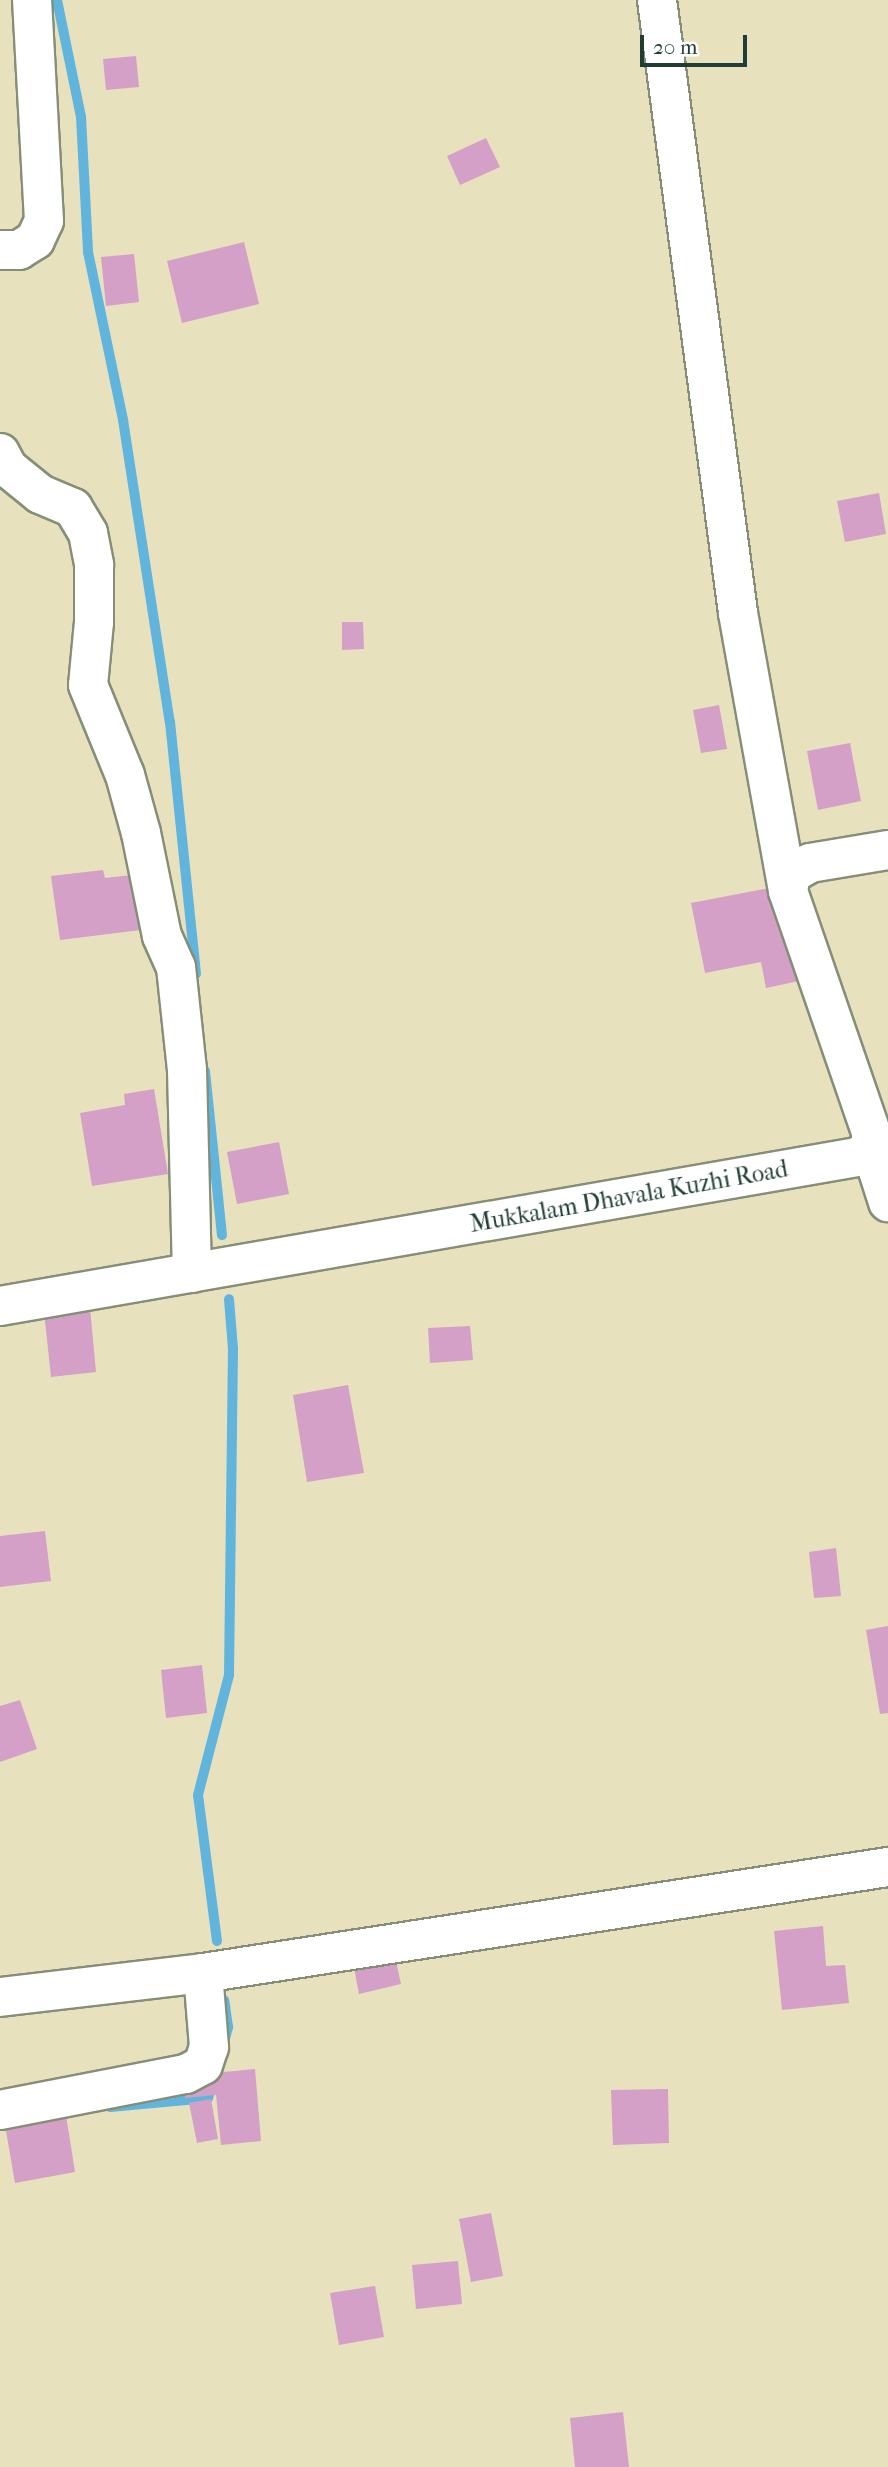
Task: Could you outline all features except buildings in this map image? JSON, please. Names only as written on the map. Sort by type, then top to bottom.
[{"type":"street","points":[[0,250],[19,250],[35,240],[44,221],[32,0]]},
{"type":"street","points":[[657,0],[738,612],[788,891],[877,1137],[888,1202]]},
{"type":"street","points":[[0,453],[8,468],[40,494],[73,508],[88,533],[94,565],[88,685],[125,775],[141,833],[162,936],[176,967],[187,1070],[192,1273]]},
{"type":"street","points":[[788,891],[791,874],[810,863],[888,850]]},
{"type":"street","name":"Mukkalam Dhavala Kuzhi Road","points":[[0,1306],[857,1157],[877,1137]]},
{"type":"street","points":[[0,1997],[203,1973],[888,1867]]},
{"type":"street","points":[[0,2110],[186,2074],[202,2065],[209,2047],[203,1973]]},
{"type":"waterway","points":[[57,0],[81,117],[88,252],[123,420],[170,722],[196,974]]},
{"type":"waterway","points":[[205,1071],[222,1235]]},
{"type":"waterway","points":[[217,1941],[198,1795],[229,1675],[233,1349],[229,1299]]},
{"type":"waterway","points":[[223,2045],[228,2027],[224,2000]]},
{"type":"waterway","points":[[110,2107],[208,2098],[212,2084]]}]
